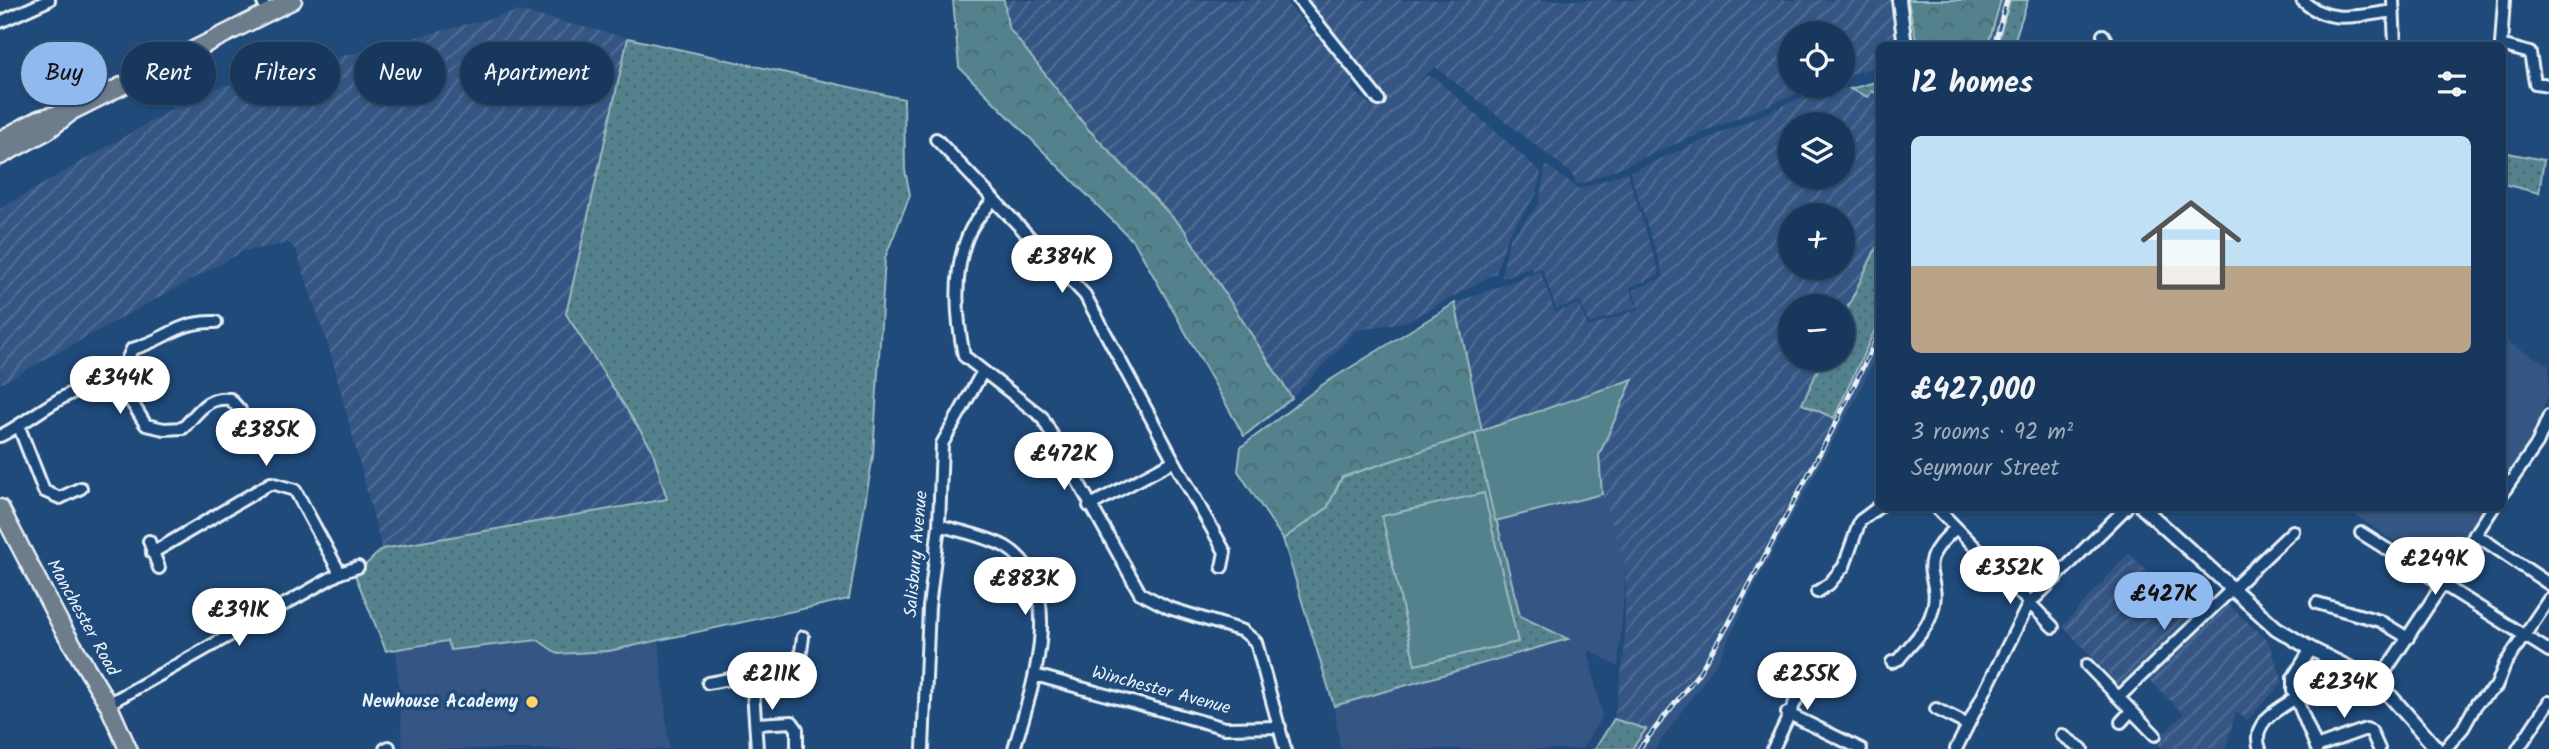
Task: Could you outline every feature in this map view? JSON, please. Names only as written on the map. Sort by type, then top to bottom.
[{"type":"main road","points":[[0,156],[47,131],[75,110],[265,7],[293,0]]},
{"type":"main road","points":[[0,140],[39,119],[75,110]]},
{"type":"main road","name":"Manchester Road","points":[[0,508],[62,627],[108,704],[128,749]]},
{"type":"street","points":[[0,22],[49,0]]},
{"type":"street","points":[[1299,0],[1379,100]]},
{"type":"street","points":[[1899,0],[1904,42]]},
{"type":"street","points":[[2302,0],[2319,13],[2332,18],[2394,6],[2395,42]]},
{"type":"street","points":[[2501,42],[2504,0]]},
{"type":"street","points":[[2506,46],[2530,53],[2535,83],[2549,85]]},
{"type":"street","points":[[936,139],[1084,295],[1225,552],[1222,567]]},
{"type":"street","points":[[993,200],[970,230],[960,260],[957,320],[964,356],[982,373],[1042,417],[1089,506],[1140,593],[1169,608],[1243,631],[1256,642],[1285,749]]},
{"type":"street","points":[[116,387],[132,349],[151,344],[178,326],[216,322]]},
{"type":"street","name":"Salisbury Avenue","points":[[923,749],[929,607],[939,525],[942,444],[982,373]]},
{"type":"street","points":[[0,436],[19,427],[69,394],[89,386],[116,387],[123,392],[146,425],[164,429],[183,428],[206,402],[235,396],[240,410]]},
{"type":"street","points":[[2506,488],[2546,431],[2549,416]]},
{"type":"street","points":[[19,427],[44,491],[60,498],[81,488]]},
{"type":"street","points":[[1089,506],[1174,461]]},
{"type":"street","points":[[152,553],[271,483],[295,490],[340,573]]},
{"type":"street","points":[[1817,592],[1829,584],[1844,566],[1860,521],[1876,509]]},
{"type":"street","points":[[1940,511],[2028,605],[2053,626]]},
{"type":"street","points":[[1956,749],[2028,605],[2123,511]]},
{"type":"street","points":[[2146,511],[2276,628],[2311,649],[2378,682],[2437,749]]},
{"type":"street","points":[[2378,682],[2491,511]]},
{"type":"street","points":[[939,525],[1008,549],[1026,567],[1036,587],[1041,609],[1035,675],[1014,749]]},
{"type":"street","points":[[1892,662],[1899,659],[1929,621],[1935,600],[1930,561],[1938,546],[1956,528]]},
{"type":"street","points":[[2119,697],[2293,531]]},
{"type":"street","points":[[2361,533],[2549,651]]},
{"type":"street","points":[[2475,534],[2549,584]]},
{"type":"street","points":[[149,541],[159,568]]},
{"type":"street","points":[[108,704],[340,573],[358,567]]},
{"type":"street","points":[[2445,749],[2463,729],[2477,703],[2496,687],[2505,664],[2549,599]]},
{"type":"street","points":[[2317,603],[2380,621],[2408,638]]},
{"type":"street","points":[[708,683],[799,666],[803,637]]},
{"type":"street","points":[[2311,649],[2293,678],[2296,698],[2316,748],[2358,731],[2371,732],[2379,749]]},
{"type":"street","points":[[2087,665],[2155,736]]},
{"type":"street","points":[[1773,749],[1787,713],[1800,692],[1830,666]]},
{"type":"street","name":"Winchester Avenue","points":[[1035,675],[1225,728],[1280,727]]},
{"type":"street","points":[[752,676],[757,749]]},
{"type":"street","points":[[2260,749],[2260,729],[2268,715],[2296,698]]},
{"type":"street","points":[[2518,749],[2549,702]]},
{"type":"street","points":[[1936,709],[1968,724]]},
{"type":"street","points":[[2121,722],[2132,711]]},
{"type":"street","points":[[1787,713],[1861,749]]},
{"type":"street","points":[[757,724],[792,722],[797,729],[797,749]]},
{"type":"street","points":[[2062,735],[2082,749]]},
{"type":"shaded area","points":[[999,0],[1284,0],[1354,80],[1350,88],[1373,107],[1382,106],[1299,0],[1892,0],[1900,42],[1876,42],[1876,66],[1855,74],[1855,21],[1778,21],[1778,98],[1785,98],[1578,185],[1570,172],[1435,67],[1417,82],[1427,76],[1434,77],[1541,172],[1537,194],[1508,235],[1496,273],[1408,321],[1355,331],[1292,398],[1184,229],[1088,128],[1008,27]]},
{"type":"shaded area","points":[[2001,0],[2010,0],[1998,42],[1986,42]]},
{"type":"shaded area","points":[[519,11],[628,38],[614,100],[614,42],[460,42],[460,105],[613,105],[566,314],[652,449],[667,499],[382,549],[332,358],[296,250],[289,243],[244,251],[0,384],[0,209],[179,105],[216,105],[216,88],[230,85],[230,105],[340,105],[340,57],[354,53],[354,105],[446,105],[446,42],[397,42]]},
{"type":"shaded area","points":[[1876,82],[1876,248],[1854,294],[1778,294],[1778,371],[1817,371],[1802,404],[1834,418],[1712,643],[1680,689],[1647,729],[1614,719],[1624,655],[1626,566],[1602,495],[1599,455],[1632,379],[1483,431],[1455,303],[1540,271],[1555,312],[1579,304],[1588,327],[1639,309],[1633,290],[1664,277],[1630,172],[1801,98],[1855,98],[1855,88]]},
{"type":"shaded area","points":[[1546,165],[1579,189],[1627,172],[1660,275],[1630,287],[1637,307],[1589,324],[1580,301],[1556,309],[1542,268],[1534,271],[1531,267],[1501,279],[1509,240],[1539,204]]},
{"type":"shaded area","points":[[1876,327],[1876,355],[1857,397],[1760,575],[1718,661],[1655,749],[1617,749],[1634,725],[1647,729],[1712,643],[1834,418]]},
{"type":"shaded area","points":[[2506,344],[2549,365],[2549,394],[2529,442],[2506,477]]},
{"type":"shaded area","points":[[1633,379],[1599,455],[1602,494],[1626,566],[1618,667],[1588,649],[1602,716],[1582,749],[1340,749],[1334,706],[1283,539],[1327,508],[1342,477]]},
{"type":"shaded area","points":[[2349,511],[2484,511],[2440,573]]},
{"type":"shaded area","points":[[2129,553],[2203,629],[2229,605],[2269,642],[2283,682],[2247,720],[2236,712],[2225,749],[2163,749],[2156,741],[2184,714],[2146,677],[2127,694],[2063,626]]},
{"type":"shaded area","name":"Newhouse Academy","points":[[538,640],[609,651],[659,641],[669,749],[403,749],[396,649],[447,641],[451,649]]},
{"type":"green space","points":[[953,0],[1004,0],[1008,27],[1088,129],[1184,229],[1292,398],[1244,436],[1135,243],[959,67]]},
{"type":"green space","points":[[1908,0],[2001,0],[1989,42],[1916,42]]},
{"type":"green space","points":[[2010,0],[2028,0],[2014,42],[1998,42]]},
{"type":"green space","points":[[628,38],[904,99],[905,170],[910,195],[885,258],[873,456],[849,599],[609,651],[558,654],[538,640],[451,650],[447,641],[386,651],[355,575],[382,549],[667,499],[652,449],[566,314]]},
{"type":"green space","points":[[1876,82],[1876,93],[1872,91],[1868,97],[1855,91],[1855,88]]},
{"type":"green space","points":[[2506,153],[2544,160],[2539,193],[2506,185]]},
{"type":"green space","points":[[1876,248],[1876,327],[1834,418],[1802,404],[1817,371],[1855,371],[1854,294]]},
{"type":"green space","points":[[1455,303],[1482,431],[1342,477],[1327,508],[1283,539],[1238,471],[1241,447],[1322,385]]},
{"type":"green space","points":[[1633,379],[1599,455],[1602,494],[1495,521],[1475,433]]},
{"type":"green space","points":[[1475,433],[1520,616],[1568,639],[1334,706],[1283,539],[1327,508],[1342,477]]},
{"type":"green space","points":[[1484,493],[1518,642],[1415,665],[1382,516]]},
{"type":"green space","points":[[1614,719],[1646,729],[1632,749],[1595,749]]},
{"type":"railway","points":[[1995,42],[2007,0]]},
{"type":"railway","points":[[1639,749],[1698,674],[1728,625],[1838,419],[1876,339]]},
{"type":"place","name":"Newhouse Academy","points":[[532,702]]}]
